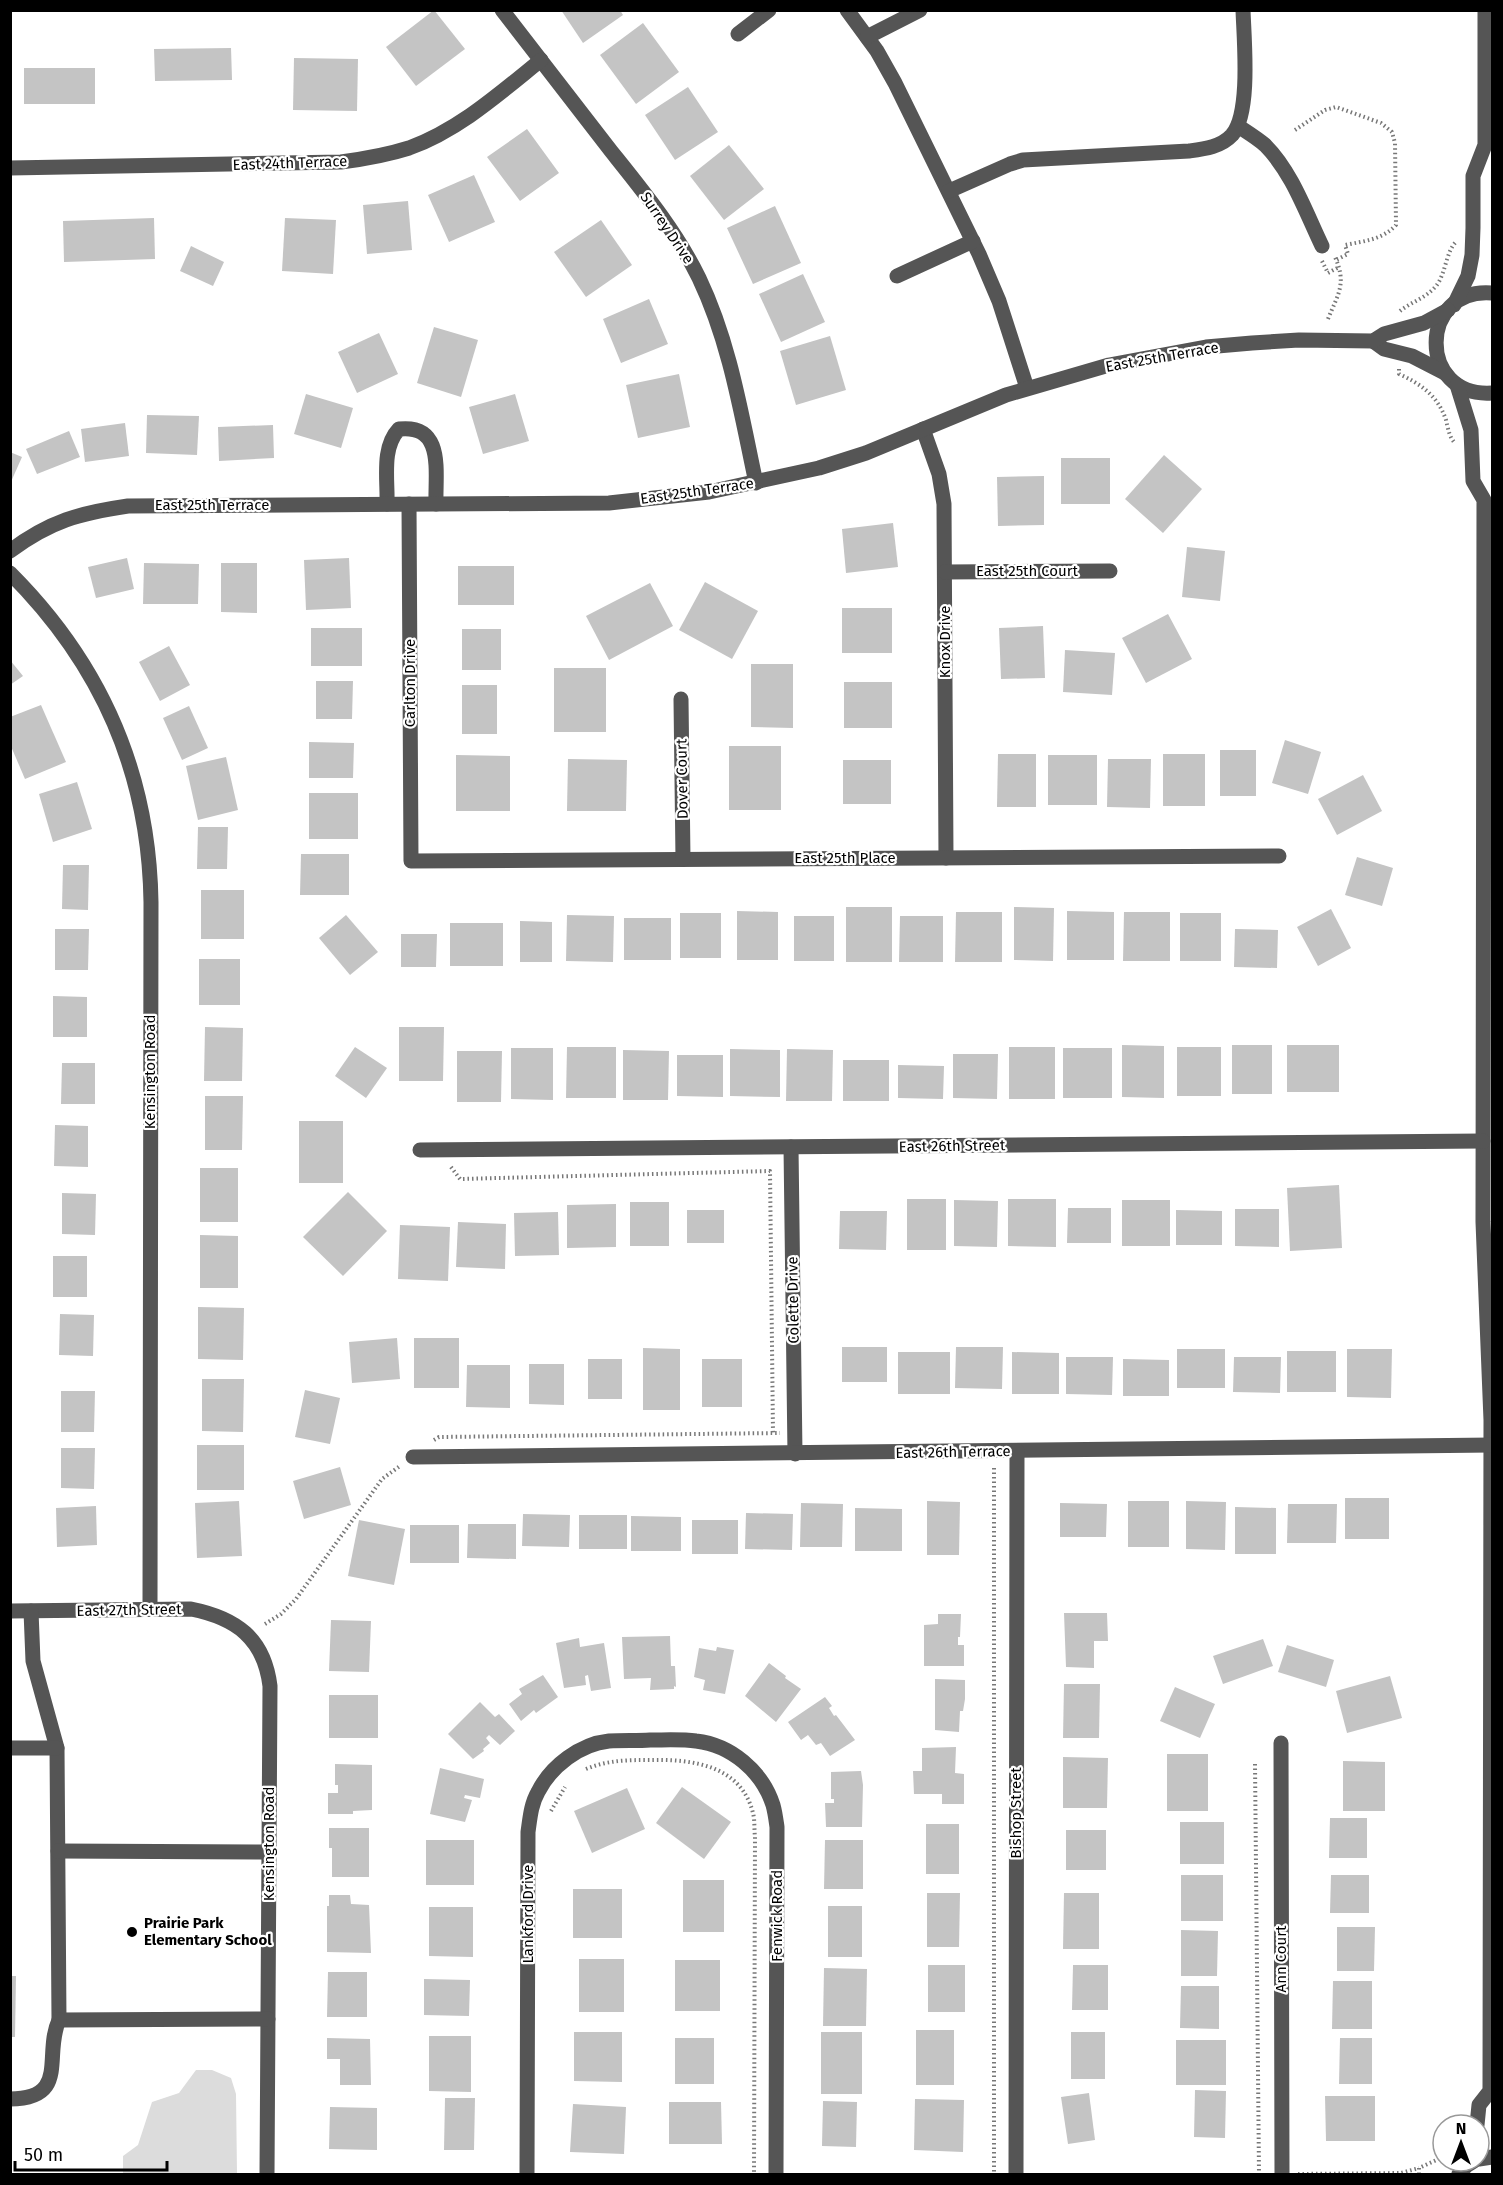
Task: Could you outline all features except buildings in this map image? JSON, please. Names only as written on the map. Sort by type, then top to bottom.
[{"type":"street","name":"Surrey Drive","points":[[502,10],[657,209],[695,270],[717,320],[732,366],[756,483]]},
{"type":"street","points":[[738,34],[769,10]]},
{"type":"street","points":[[847,10],[896,83],[973,241],[999,301],[1027,388]]},
{"type":"street","points":[[867,37],[920,10]]},
{"type":"street","points":[[949,191],[1023,160],[1207,148],[1220,144],[1238,126],[1244,95],[1243,10]]},
{"type":"street","points":[[1485,10],[1485,145],[1473,176],[1473,237],[1468,276],[1439,325],[1435,345],[1445,373],[1457,385],[1470,392],[1492,393]]},
{"type":"street","name":"East 24th Terrace","points":[[10,168],[341,162],[373,157],[410,147],[447,130],[477,111],[541,60]]},
{"type":"street","points":[[1238,126],[1263,144],[1287,174],[1325,251]]},
{"type":"street","points":[[1485,145],[1492,161]]},
{"type":"street","points":[[897,276],[973,241]]},
{"type":"street","name":"East 25th Terrace","points":[[10,550],[30,536],[78,514],[128,506],[609,503],[710,492],[819,468],[866,453],[1027,388],[1109,365],[1206,347],[1299,340],[1373,341],[1384,334],[1424,323],[1468,296],[1492,293]]},
{"type":"street","name":"East 25th Terrace","points":[[1373,341],[1384,349],[1412,356],[1445,373]]},
{"type":"street","points":[[1457,385],[1471,430],[1473,480],[1484,500],[1488,951],[1483,1222],[1492,1445],[1491,2092],[1479,2105],[1478,2113]]},
{"type":"street","points":[[387,504],[388,451],[391,438],[399,429],[411,428],[422,431],[431,441],[434,453],[436,504]]},
{"type":"street","name":"Knox Drive","points":[[923,429],[939,474],[944,504],[946,858]]},
{"type":"street","points":[[1484,500],[1492,487]]},
{"type":"street","name":"Carlton Drive","points":[[409,504],[411,861]]},
{"type":"street","name":"East 25th Court","points":[[945,572],[1110,571]]},
{"type":"street","name":"Kensington Road","points":[[10,573],[46,611],[70,642],[101,695],[124,746],[141,803],[146,835],[150,867],[150,1609]]},
{"type":"street","name":"Dover Court","points":[[681,699],[683,859]]},
{"type":"street","name":"East 25th Place","points":[[411,861],[1279,856]]},
{"type":"street","name":"East 26th Street","points":[[427,1150],[1483,1141]]},
{"type":"street","name":"Colette Drive","points":[[791,1147],[795,1454]]},
{"type":"street","name":"East 26th Terrace","points":[[413,1457],[1492,1445]]},
{"type":"street","name":"Bishop Street","points":[[1016,2175],[1017,1452]]},
{"type":"street","name":"East 27th Street","points":[[10,1611],[191,1609],[227,1620],[242,1630]]},
{"type":"street","points":[[10,2099],[24,2099],[39,2094],[49,2082],[53,2032],[59,2020],[57,1748],[33,1661],[31,1611]]},
{"type":"street","name":"Kensington Road","points":[[242,1630],[261,1653],[270,1686],[267,2175]]},
{"type":"street","name":"Lankford Drive","points":[[527,2175],[528,1832],[530,1813],[537,1792],[549,1774],[565,1759],[586,1747],[608,1741],[655,1740]]},
{"type":"street","name":"Fenwick Road","points":[[655,1740],[696,1741],[716,1745],[734,1754],[750,1767],[764,1785],[773,1805],[777,1827],[776,2175]]},
{"type":"street","name":"Ann Court","points":[[1281,1743],[1282,2174]]},
{"type":"street","points":[[10,1748],[57,1748]]},
{"type":"street","points":[[58,1851],[269,1852]]},
{"type":"street","points":[[59,2020],[268,2019]]},
{"type":"path","points":[[1295,130],[1325,110],[1336,107],[1381,123],[1392,132],[1395,143],[1396,225],[1378,239],[1345,245],[1348,254],[1336,260]]},
{"type":"path","points":[[1400,310],[1421,298],[1437,285],[1452,245]]},
{"type":"path","points":[[1325,251],[1336,260],[1342,275],[1341,285],[1328,319]]},
{"type":"path","points":[[1325,251],[1328,273],[1339,267]]},
{"type":"path","points":[[1399,374],[1423,387],[1432,395],[1443,412],[1452,440]]},
{"type":"path","points":[[427,1150],[449,1165],[460,1179],[770,1171],[773,1433],[771,1454]]},
{"type":"path","points":[[265,1624],[281,1614],[296,1599],[382,1479],[439,1437],[795,1433]]},
{"type":"path","points":[[994,1452],[994,2175]]},
{"type":"path","points":[[581,1772],[610,1761],[692,1761],[706,1764],[731,1779],[743,1792],[753,1813],[755,1837],[754,2175]]},
{"type":"path","points":[[1255,1764],[1259,2175]]},
{"type":"path","points":[[548,1817],[570,1781]]},
{"type":"path","points":[[1282,2174],[1401,2173],[1431,2162]]},
{"type":"path","points":[[1419,2168],[1419,2175]]},
{"type":"shaded area","points":[[196,2070],[212,2070],[231,2078],[236,2094],[237,2174],[123,2174],[123,2156],[138,2145],[152,2102],[179,2093]]},
{"type":"place","name":"Prairie Park Elementary School","points":[[132,1932]]}]
